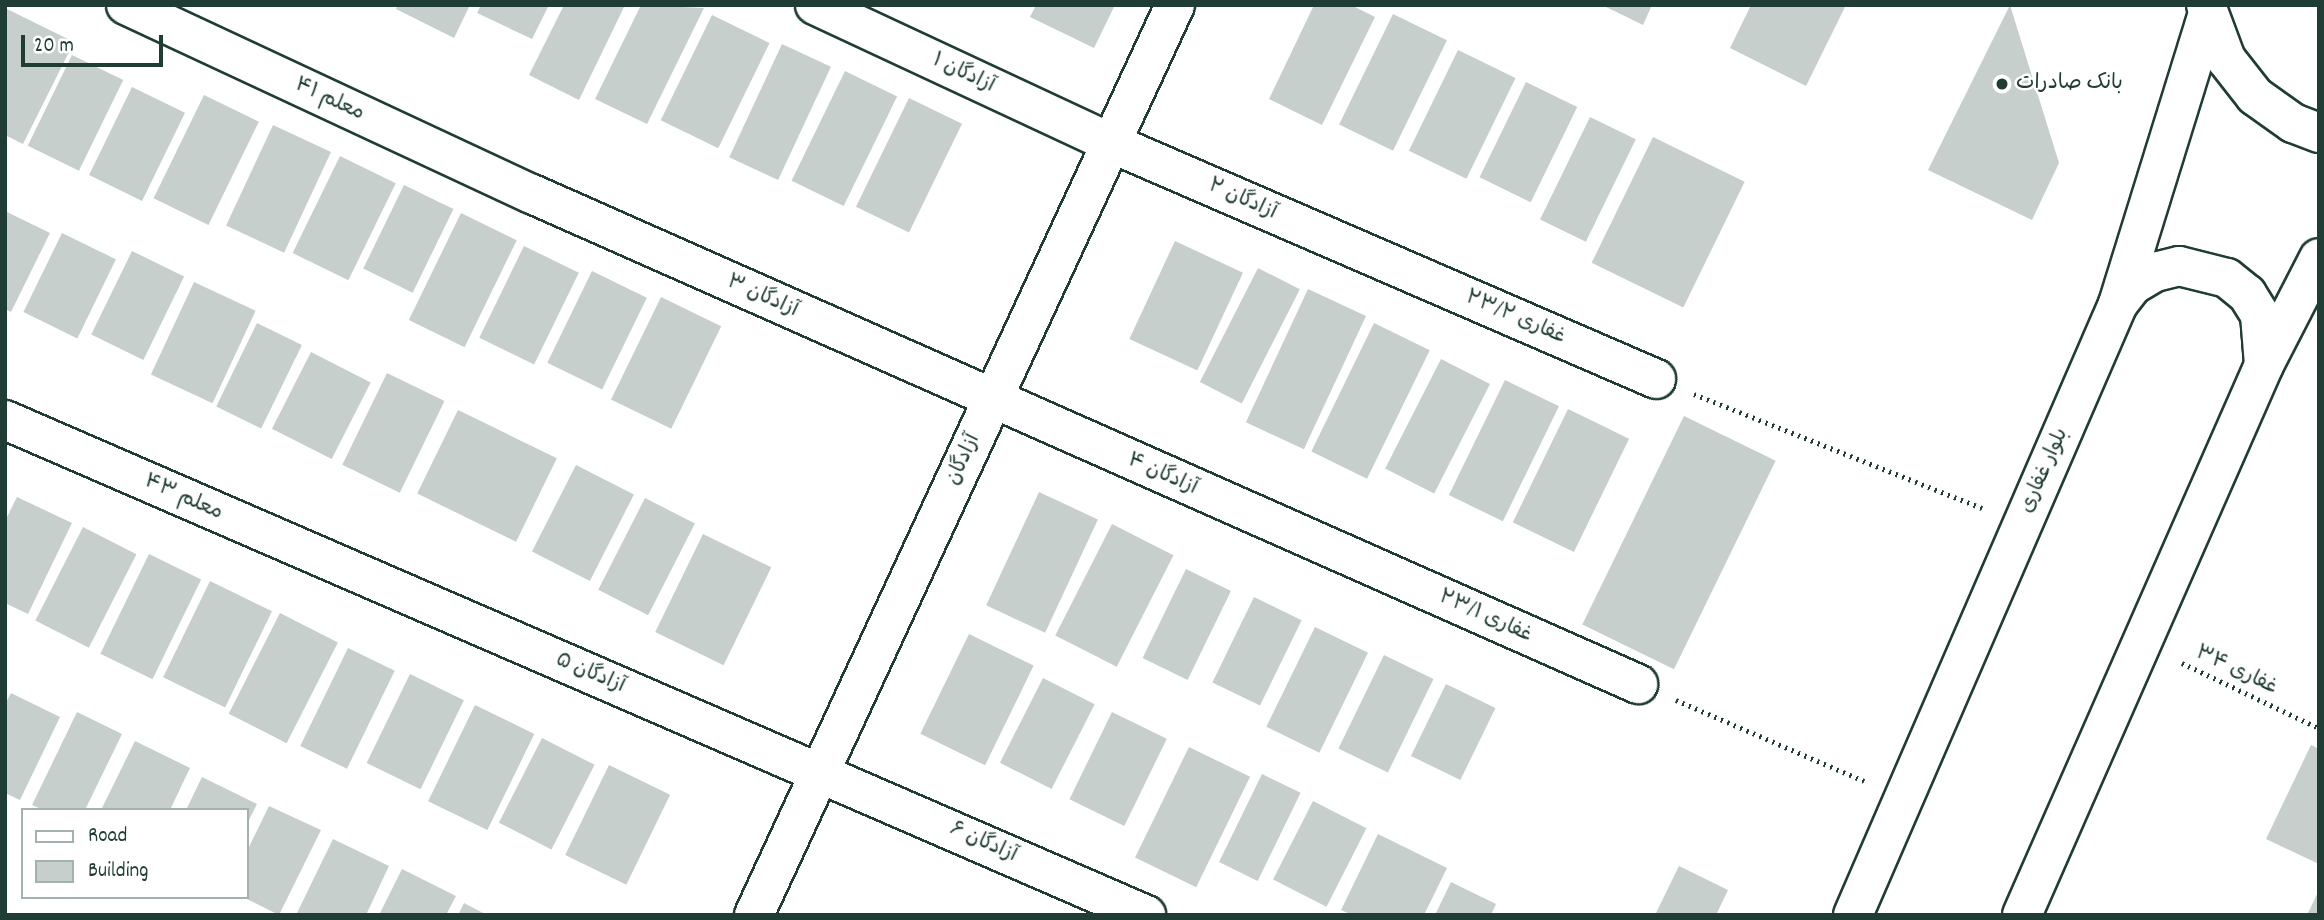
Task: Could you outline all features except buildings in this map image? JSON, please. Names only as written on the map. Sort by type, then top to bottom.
[{"type":"street","name":"معلم ۴۱","points":[[126,5],[532,194]]},
{"type":"street","name":"آزادگان ۱","points":[[815,5],[1111,143]]},
{"type":"street","name":"آزادگان","points":[[754,915],[1175,5]]},
{"type":"street","points":[[2206,11],[2226,59],[2255,96],[2292,123],[2319,133]]},
{"type":"street","name":"بلوار غفاری","points":[[1853,915],[2118,304],[2206,11]]},
{"type":"street","name":"آزادگان ۲","points":[[1111,143],[1374,257]]},
{"type":"street","name":"آزادگان ۳","points":[[532,194],[992,400]]},
{"type":"street","name":"غفاری ۲۳/۲","points":[[1374,257],[1656,379]]},
{"type":"street","points":[[2022,915],[2264,365],[2319,258]]},
{"type":"street","points":[[2118,304],[2133,285],[2155,272],[2179,266],[2227,278],[2247,294],[2260,315],[2264,365]]},
{"type":"street","name":"آزادگان ۴","points":[[992,400],[1332,550]]},
{"type":"street","name":"معلم ۴۳","points":[[5,420],[361,576]]},
{"type":"street","name":"غفاری ۲۳/۱","points":[[1332,550],[1638,684]]},
{"type":"street","name":"آزادگان ۵","points":[[361,576],[820,772]]},
{"type":"street","name":"آزادگان ۶","points":[[820,772],[1146,915]]},
{"type":"path","points":[[1656,379],[2022,524]]},
{"type":"path","name":"غفاری ۳۴","points":[[2140,643],[2319,728]]},
{"type":"path","points":[[1638,684],[1903,798]]},
{"type":"place","name":"بانک صادرات","points":[[2002,84]]}]
